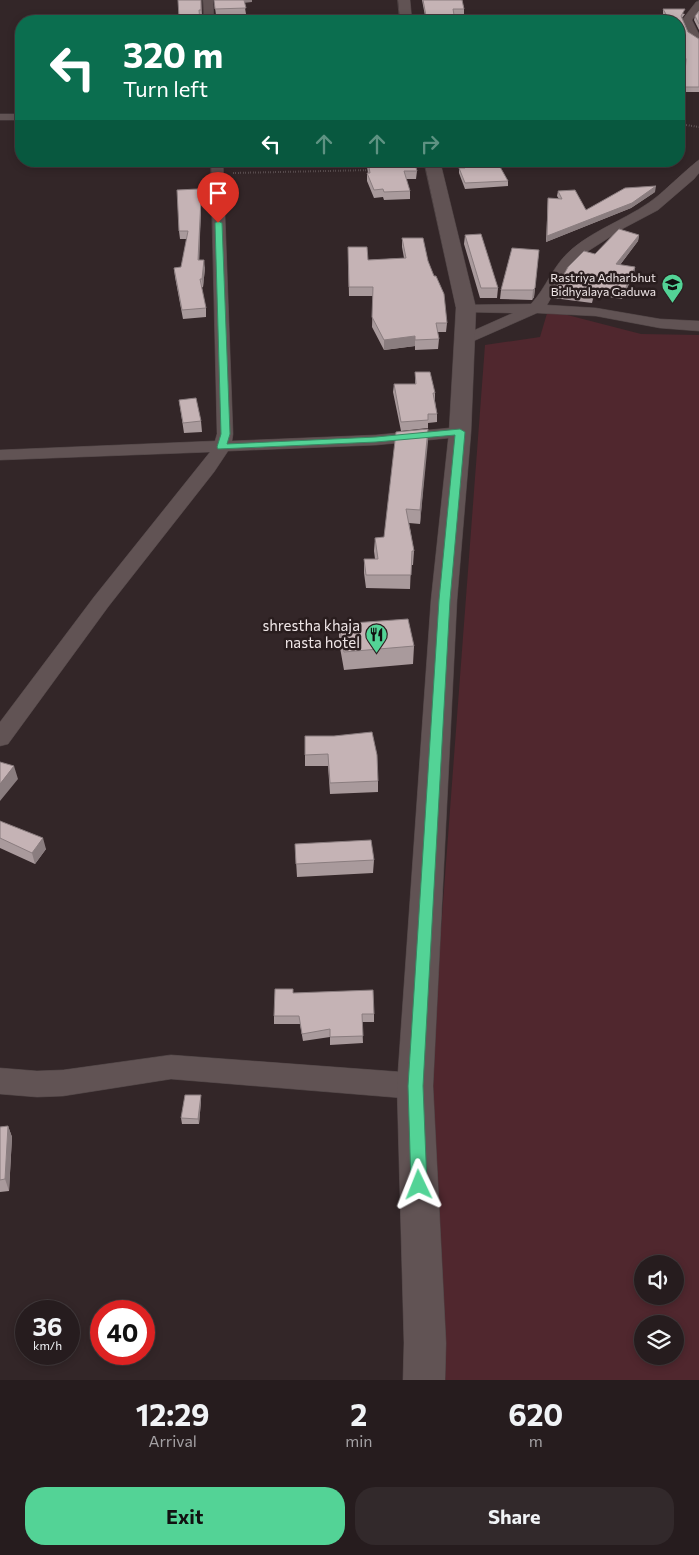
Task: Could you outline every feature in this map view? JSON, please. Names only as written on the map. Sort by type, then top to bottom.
[{"type":"street","points":[[208,0],[209,15]]},
{"type":"street","points":[[404,0],[405,15]]},
{"type":"street","points":[[699,4],[687,20],[692,34],[699,39]]},
{"type":"street","points":[[0,117],[15,117]]},
{"type":"street","points":[[464,340],[535,309],[542,301],[560,268],[577,252],[618,225],[653,208],[690,176],[699,164]]},
{"type":"street","points":[[424,1380],[425,1343],[415,1086],[444,600],[460,432],[466,308],[433,167]]},
{"type":"street","points":[[0,738],[114,586],[208,468],[222,447],[225,434],[217,168]]},
{"type":"street","points":[[466,308],[578,310],[616,314],[663,324],[699,326]]},
{"type":"street","points":[[0,455],[376,440],[460,432]]},
{"type":"street","points":[[0,1081],[37,1084],[63,1083],[171,1067],[415,1086]]},
{"type":"path","points":[[685,125],[699,127]]},
{"type":"path","points":[[217,168],[374,170]]},
{"type":"shaded area","points":[[548,310],[641,334],[699,335],[699,1380],[424,1380],[432,1049],[485,345],[540,337]]},
{"type":"building","points":[[178,0],[201,0],[199,15],[179,15]]},
{"type":"building","points":[[214,0],[244,0],[246,8],[215,9]]},
{"type":"building","points":[[423,0],[462,0],[464,9],[453,9],[454,15],[426,15]]},
{"type":"building","points":[[663,9],[685,9],[682,15],[666,15]]},
{"type":"building","points":[[699,11],[699,24],[695,16]]},
{"type":"building","points":[[685,25],[688,32],[699,39],[699,87],[685,87]]},
{"type":"building","points":[[369,167],[416,167],[417,171],[404,171],[410,191],[384,192],[383,189],[374,190],[367,173],[370,173]]},
{"type":"building","points":[[500,167],[508,181],[465,183],[459,168]]},
{"type":"building","points":[[656,186],[632,203],[547,236],[548,198],[562,199],[558,191],[575,190],[586,210],[625,188]]},
{"type":"building","points":[[198,189],[199,198],[201,198],[198,260],[204,260],[202,279],[200,279],[206,308],[182,310],[174,268],[181,267],[188,231],[179,231],[177,190]]},
{"type":"building","points":[[619,229],[639,235],[616,264],[635,267],[623,294],[594,289],[593,298],[554,292],[568,267],[584,251],[595,254]]},
{"type":"building","points":[[481,234],[498,288],[481,288],[465,235]]},
{"type":"building","points":[[402,238],[423,238],[428,261],[444,294],[447,323],[436,323],[439,339],[415,340],[415,336],[384,340],[372,317],[373,287],[349,287],[348,247],[367,247],[368,260],[406,258]]},
{"type":"building","points":[[512,248],[539,250],[535,288],[533,290],[501,290]]},
{"type":"building","points":[[415,372],[430,372],[437,414],[428,414],[428,420],[401,422],[394,384],[416,384]]},
{"type":"building","points":[[196,398],[201,421],[183,423],[179,400]]},
{"type":"building","points":[[428,429],[420,510],[406,509],[414,551],[412,551],[411,575],[366,575],[364,559],[378,559],[375,538],[384,537],[396,432]]},
{"type":"building","points":[[408,619],[414,646],[344,652],[339,624]]},
{"type":"building","points":[[372,732],[377,755],[378,781],[330,783],[328,754],[305,755],[305,736],[334,736]]},
{"type":"building","points":[[0,762],[14,766],[0,784]]},
{"type":"building","points":[[0,821],[43,838],[32,853],[0,838]]},
{"type":"building","points":[[371,840],[374,860],[296,864],[295,844]]},
{"type":"building","points":[[275,989],[293,989],[293,993],[373,990],[374,1014],[362,1014],[363,1036],[330,1037],[330,1029],[302,1034],[299,1016],[274,1016]]},
{"type":"building","points":[[185,1095],[201,1095],[198,1119],[181,1118]]},
{"type":"building","points":[[8,1126],[5,1179],[0,1180],[0,1127]]},
{"type":"place","name":"Rastriya Adharbhut Bidhyalaya Gaduwa","points":[[672,303]]},
{"type":"place","name":"shrestha khaja nasta hotel","points":[[376,653]]},
{"type":"route","points":[[218,223],[225,434],[222,447],[376,440],[460,432],[444,600],[415,1086],[419,1185]]}]
